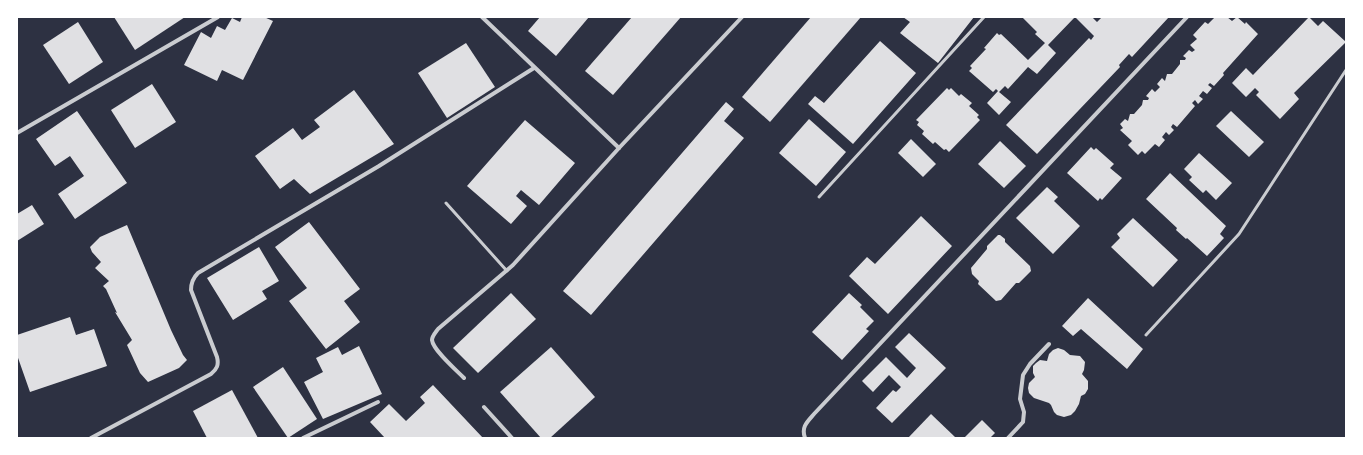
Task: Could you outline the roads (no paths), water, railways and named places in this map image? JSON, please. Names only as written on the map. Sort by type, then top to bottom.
[{"type":"street","points":[[17,132],[218,17]]},
{"type":"street","points":[[482,17],[619,148]]},
{"type":"street","points":[[464,378],[437,350],[432,341],[433,335],[438,329],[507,271],[619,148],[742,17]]},
{"type":"street","points":[[805,438],[803,432],[804,425],[814,414],[1188,17]]},
{"type":"street","points":[[91,438],[205,378],[216,370],[219,364],[217,357],[191,290],[193,278],[198,273],[379,166],[534,68]]},
{"type":"street","points":[[1008,438],[1023,422],[1024,412],[1020,399],[1024,375],[1030,364],[1049,344]]},
{"type":"street","points":[[303,438],[378,402]]},
{"type":"street","points":[[484,407],[512,438]]},
{"type":"lane","points":[[819,197],[984,17]]},
{"type":"lane","points":[[1146,335],[1239,234],[1346,70]]},
{"type":"lane","points":[[446,203],[507,271]]}]
